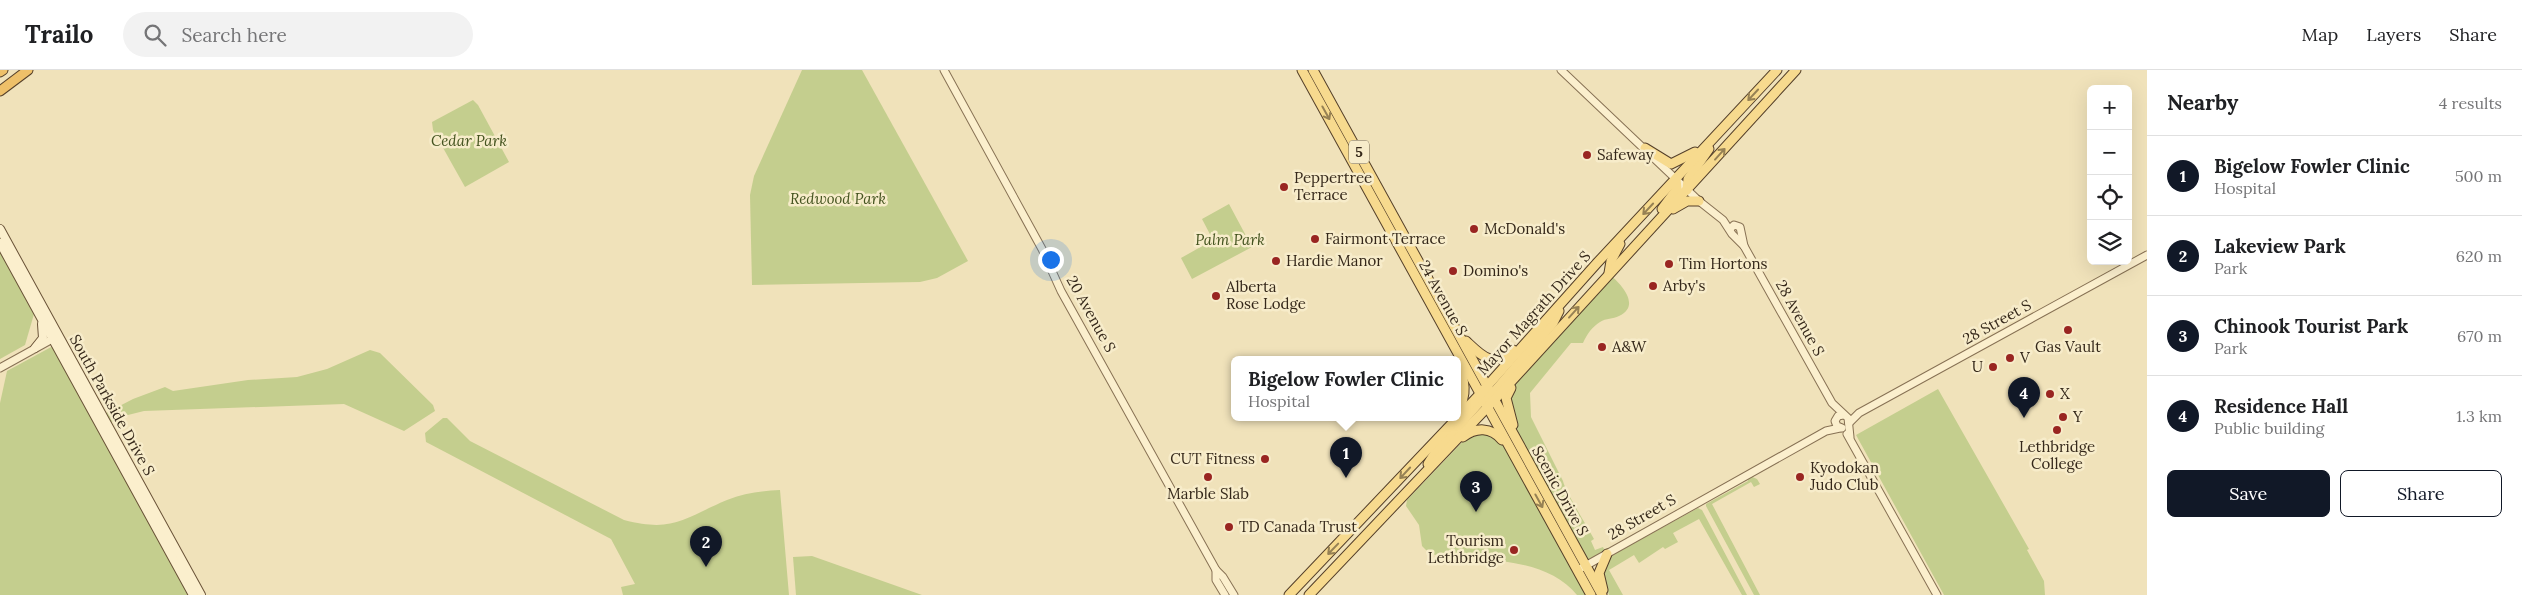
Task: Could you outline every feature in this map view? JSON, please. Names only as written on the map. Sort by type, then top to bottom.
[{"type":"highway","points":[[0,92],[28,70]]},
{"type":"main road","name":"24 Avenue S","points":[[1302,70],[1460,356]]},
{"type":"main road","name":"24 Avenue S","points":[[1313,70],[1491,393]]},
{"type":"main road","name":"Mayor Magrath Drive S","points":[[1491,393],[1532,336],[1777,70]]},
{"type":"main road","name":"Mayor Magrath Drive S","points":[[1461,420],[1542,348],[1796,70]]},
{"type":"main road","points":[[1687,190],[1688,179],[1730,120]]},
{"type":"main road","points":[[1645,148],[1663,161],[1674,164],[1708,143]]},
{"type":"main road","points":[[1638,242],[1677,189],[1676,178]]},
{"type":"main road","points":[[1655,224],[1681,204],[1699,201]]},
{"type":"main road","name":"South Parkside Drive S","points":[[0,229],[55,338],[193,595]]},
{"type":"main road","points":[[1608,274],[1611,261],[1627,231]]},
{"type":"main road","name":"South Parkside Drive S","points":[[0,244],[40,318],[55,338],[200,595]]},
{"type":"main road","points":[[1420,284],[1455,356]]},
{"type":"main road","points":[[1420,478],[1437,450],[1484,400],[1487,401],[1491,393],[1553,323],[1565,299]]},
{"type":"main road","points":[[35,348],[44,334],[40,318]]},
{"type":"main road","points":[[1459,335],[1483,357],[1490,360],[1505,356],[1532,336]]},
{"type":"main road","points":[[1536,475],[1512,423],[1506,398],[1542,348]]},
{"type":"main road","name":"24 Avenue S","points":[[1461,358],[1484,400]]},
{"type":"main road","points":[[1461,372],[1465,391],[1461,402]]},
{"type":"main road","name":"Scenic Drive S","points":[[1491,393],[1536,475],[1582,568],[1591,595]]},
{"type":"main road","name":"Mayor Magrath Drive S","points":[[1309,595],[1420,478],[1484,400]]},
{"type":"main road","name":"Scenic Drive S","points":[[1484,400],[1515,458],[1582,568],[1603,595]]},
{"type":"main road","points":[[1420,457],[1451,421]]},
{"type":"main road","name":"Mayor Magrath Drive S","points":[[1289,595],[1420,457],[1460,421]]},
{"type":"main road","points":[[1428,469],[1464,437],[1476,430],[1495,433],[1515,458]]},
{"type":"main road","points":[[1603,595],[1599,573],[1607,554]]},
{"type":"street","name":"20 Avenue S","points":[[944,70],[1042,249],[1061,291],[1216,570],[1223,577],[1234,595]]},
{"type":"street","name":"28 Avenue S","points":[[1561,70],[1699,201],[1733,227],[1740,226],[1738,234],[1744,246],[1832,403]]},
{"type":"street","name":"28 Street S","points":[[1845,422],[2147,255]]},
{"type":"street","points":[[0,368],[55,338]]},
{"type":"street","points":[[1826,431],[1835,420],[1832,403]]},
{"type":"street","points":[[1832,403],[1845,422],[1850,437],[1937,595]]},
{"type":"street","points":[[1835,420],[1845,422]]},
{"type":"street","points":[[1835,420],[1845,422]]},
{"type":"street","points":[[1826,431],[1845,422]]},
{"type":"street","name":"28 Street S","points":[[1582,568],[1826,431]]},
{"type":"street","name":"20 Avenue S","points":[[1216,570],[1216,580],[1225,595]]},
{"type":"green space","name":"Redwood Park","points":[[802,70],[862,70],[968,261],[937,278],[920,282],[752,285],[750,195],[754,176]]},
{"type":"green space","name":"Cedar Park","points":[[473,100],[478,105],[509,162],[465,187],[433,130],[432,122]]},
{"type":"green space","name":"Palm Park","points":[[1229,204],[1252,247],[1192,279],[1181,258],[1213,240],[1202,219]]},
{"type":"green space","points":[[0,252],[34,314],[25,345],[0,359]]},
{"type":"green space","points":[[1609,274],[1627,294],[1629,306],[1626,311],[1619,316],[1597,324],[1583,343],[1571,343],[1530,393],[1531,417],[1568,492],[1594,539],[1591,541],[1595,550],[1603,547],[1606,554],[1585,566],[1515,429],[1507,394]]},
{"type":"green space","points":[[53,346],[189,595],[0,595],[0,403],[7,371]]},
{"type":"green space","points":[[370,350],[380,353],[433,405],[435,411],[404,431],[344,404],[144,411],[124,416],[111,422],[106,413],[133,399],[165,387],[173,391],[248,380],[297,377],[327,369]]},
{"type":"green space","points":[[1938,389],[2029,549],[2027,550],[2044,581],[2045,595],[1944,595],[1856,435]]},
{"type":"green space","points":[[443,418],[447,418],[470,441],[624,520],[641,524],[655,525],[678,522],[727,500],[759,492],[780,490],[789,595],[623,595],[621,587],[635,584],[611,539],[426,442],[425,433]]},
{"type":"green space","points":[[1484,432],[1501,441],[1588,595],[1577,595],[1564,583],[1548,573],[1531,567],[1493,560],[1436,555],[1429,553],[1422,546],[1419,525],[1406,506],[1407,500],[1467,437]]},
{"type":"green space","points":[[1750,476],[1757,479],[1760,484],[1754,487],[1751,482],[1712,504],[1760,595],[1754,595],[1706,506],[1706,504],[1748,481],[1747,478]]},
{"type":"green space","points":[[1698,508],[1702,510],[1747,595],[1742,595],[1699,519],[1673,533],[1678,542],[1665,549],[1663,547],[1639,563],[1634,555],[1609,570],[1623,595],[1609,595],[1602,571],[1611,557]]},
{"type":"green space","points":[[812,556],[922,595],[796,595],[793,557]]},
{"type":"place","name":"Safeway","points":[[1587,155]]},
{"type":"place","name":"Peppertree Terrace","points":[[1284,187]]},
{"type":"place","name":"McDonald's","points":[[1474,229]]},
{"type":"place","name":"Fairmont Terrace","points":[[1315,239]]},
{"type":"place","name":"Hardie Manor","points":[[1276,261]]},
{"type":"place","name":"Tim Hortons","points":[[1669,264]]},
{"type":"place","name":"Domino's","points":[[1453,271]]},
{"type":"place","name":"Arby's","points":[[1653,286]]},
{"type":"place","name":"Alberta Rose Lodge","points":[[1216,296]]},
{"type":"place","name":"Gas Vault","points":[[2068,330]]},
{"type":"place","name":"A&W","points":[[1602,347]]},
{"type":"place","name":"V","points":[[2010,358]]},
{"type":"place","name":"U","points":[[1993,367]]},
{"type":"place","name":"X","points":[[2050,394]]},
{"type":"place","name":"Y","points":[[2063,417]]},
{"type":"place","name":"Residence Hall","points":[[2024,418]]},
{"type":"place","name":"Lethbridge College","points":[[2057,430]]},
{"type":"place","name":"CUT Fitness","points":[[1265,459]]},
{"type":"place","name":"Marble Slab","points":[[1208,477]]},
{"type":"place","name":"Kyodokan Judo Club","points":[[1800,477]]},
{"type":"place","name":"Bigelow Fowler Clinic","points":[[1346,478]]},
{"type":"place","name":"Chinook Tourist Park","points":[[1476,512]]},
{"type":"place","name":"TD Canada Trust","points":[[1229,527]]},
{"type":"place","name":"Tourism Lethbridge","points":[[1514,550]]},
{"type":"place","name":"Lakeview Park","points":[[706,567]]}]
